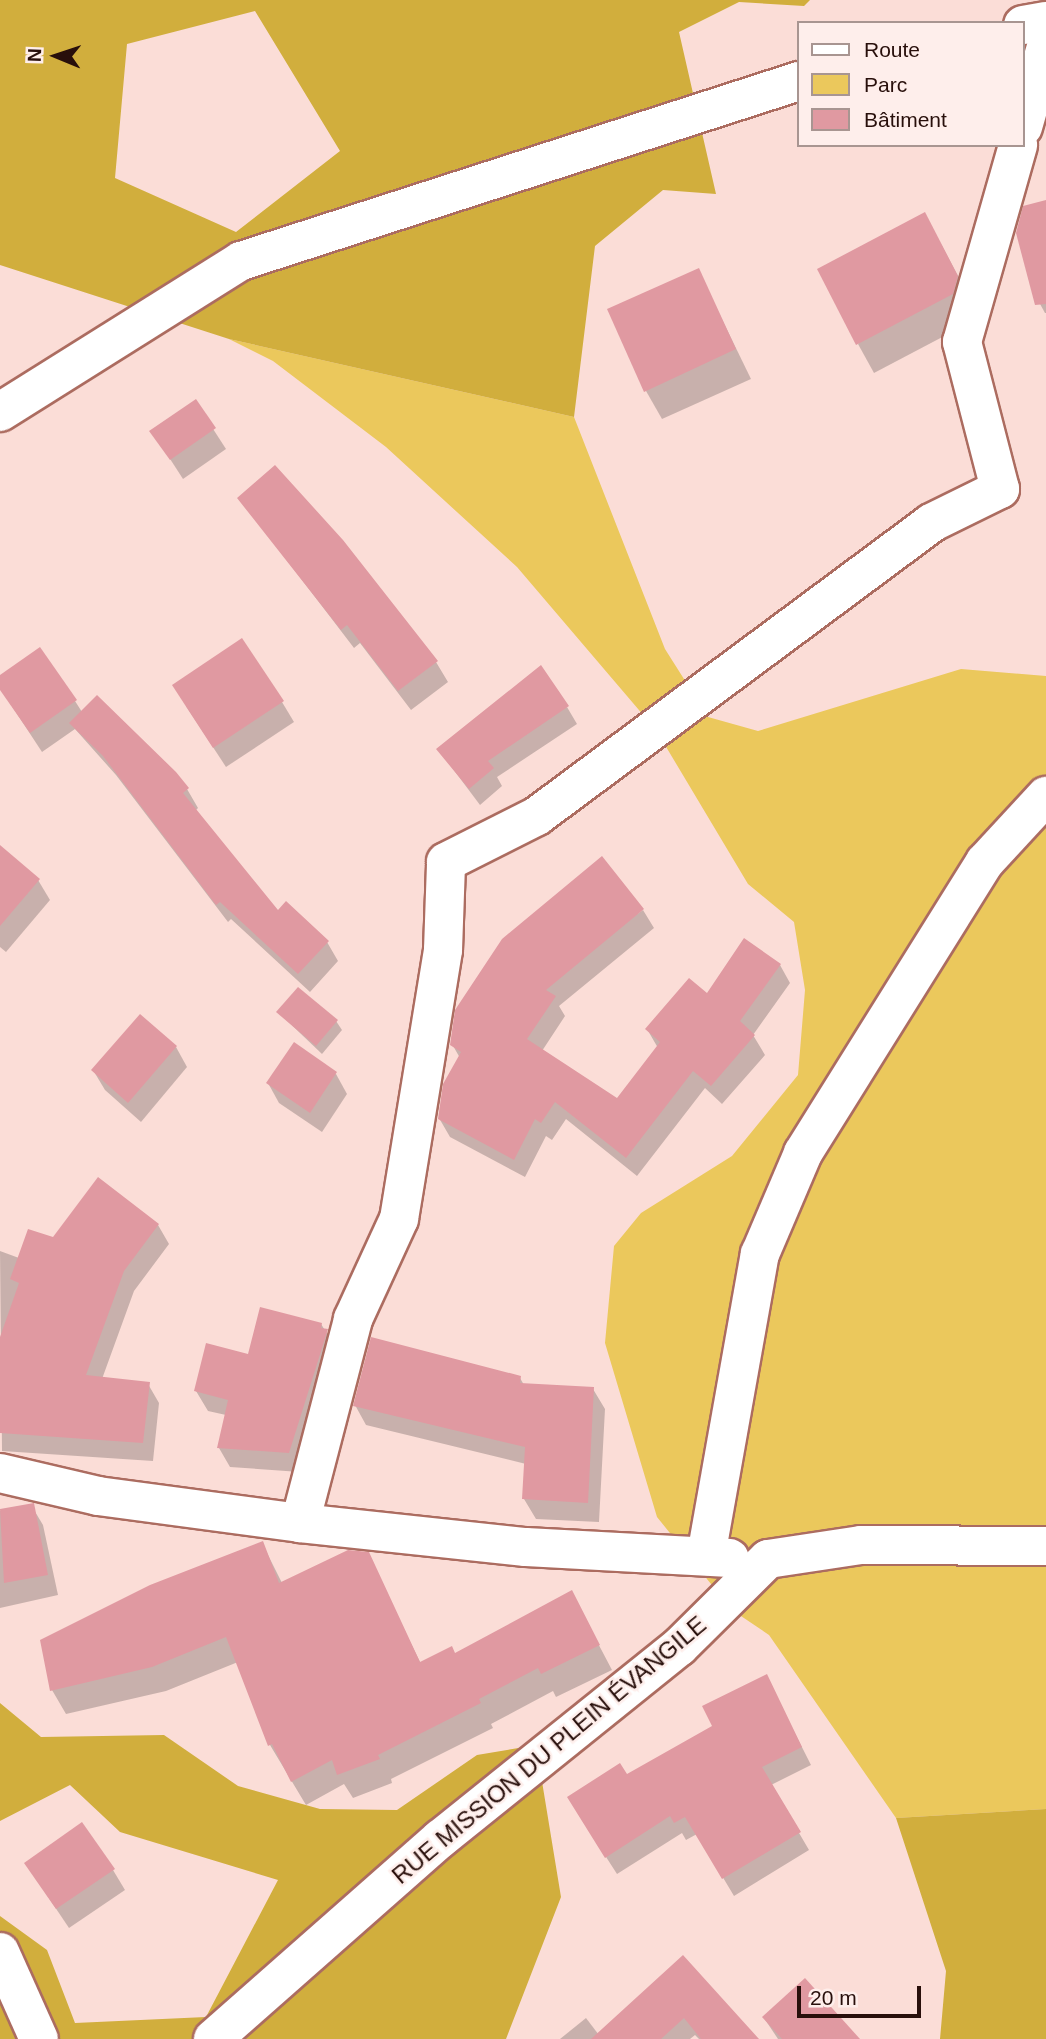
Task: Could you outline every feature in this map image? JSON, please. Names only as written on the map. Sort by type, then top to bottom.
[{"type":"street","points":[[1025,25],[1046,21]]},
{"type":"street","points":[[1025,120],[1046,47]]},
{"type":"street","points":[[0,412],[242,261],[797,82]]},
{"type":"street","points":[[300,1523],[353,1319],[398,1220],[443,950],[446,862],[537,816],[931,523],[1000,489],[962,342],[1017,147]]},
{"type":"street","points":[[706,1556],[760,1254],[803,1153],[985,862],[1046,796]]},
{"type":"street","points":[[0,1473],[98,1496],[300,1523],[526,1547],[768,1559],[862,1545],[1046,1546]]},
{"type":"street","name":"RUE MISSION DU PLEIN ÉVANGILE","points":[[213,2039],[440,1839],[679,1647],[768,1559]]},
{"type":"street","points":[[0,1952],[39,2039]]},
{"type":"green space","points":[[229,339],[574,417],[665,649],[708,717],[758,731],[961,669],[1046,676],[1046,1809],[896,1818],[769,1635],[732,1610],[657,1517],[605,1343],[614,1246],[641,1213],[732,1156],[798,1075],[805,990],[794,922],[748,884],[656,730],[517,567],[386,447],[273,361]]},
{"type":"shaded area","points":[[0,0],[810,0],[804,6],[739,2],[679,32],[716,194],[663,190],[595,246],[574,417],[229,339],[0,265]],"holes":[[[255,11],[340,151],[236,232],[115,178],[127,44]]]},
{"type":"shaded area","points":[[0,1703],[41,1737],[164,1735],[238,1786],[320,1809],[397,1810],[477,1755],[536,1745],[561,1897],[506,2039],[0,2039],[0,1916],[47,1950],[75,2023],[206,2017],[278,1880],[120,1832],[70,1785],[0,1821]]},
{"type":"shaded area","points":[[1046,1809],[1046,2039],[940,2039],[946,1971],[896,1818]]},
{"type":"building","points":[[1046,200],[1046,304],[1035,305],[1016,233],[1023,206]]},
{"type":"building","points":[[925,212],[958,276],[953,294],[856,345],[817,269]]},
{"type":"building","points":[[699,268],[736,349],[644,392],[607,309]]},
{"type":"building","points":[[196,399],[216,428],[170,460],[149,431]]},
{"type":"building","points":[[275,465],[343,540],[438,661],[398,691],[347,625],[341,630],[237,498]]},
{"type":"building","points":[[242,638],[284,701],[213,748],[172,685]]},
{"type":"building","points":[[40,647],[77,700],[30,733],[0,690],[0,675]]},
{"type":"building","points":[[541,665],[569,706],[488,761],[494,768],[469,789],[436,749]]},
{"type":"building","points":[[97,695],[176,772],[189,788],[183,793],[278,910],[286,901],[329,941],[298,974],[220,902],[216,905],[103,756],[69,723]]},
{"type":"building","points":[[0,845],[40,879],[0,926]]},
{"type":"building","points":[[602,856],[644,909],[546,990],[556,996],[527,1039],[617,1098],[660,1042],[645,1029],[689,978],[707,993],[744,938],[781,964],[740,1021],[755,1035],[711,1086],[693,1071],[626,1158],[555,1102],[541,1123],[535,1119],[514,1160],[438,1119],[443,1084],[461,1052],[450,1045],[455,1010],[502,939]]},
{"type":"building","points":[[298,987],[338,1020],[316,1046],[276,1012]]},
{"type":"building","points":[[140,1014],[177,1046],[128,1103],[91,1070]]},
{"type":"building","points":[[294,1042],[337,1072],[310,1113],[266,1083]]},
{"type":"building","points":[[98,1177],[159,1224],[124,1271],[86,1375],[150,1382],[143,1443],[0,1433],[0,1337],[19,1283],[10,1279],[28,1229],[53,1237]]},
{"type":"building","points":[[260,1307],[322,1323],[321,1328],[328,1329],[289,1453],[217,1448],[228,1400],[194,1391],[206,1343],[248,1354]]},
{"type":"building","points":[[371,1337],[521,1376],[520,1383],[594,1387],[588,1503],[522,1499],[525,1447],[353,1406]]},
{"type":"building","points":[[34,1503],[48,1575],[4,1583],[0,1509]]},
{"type":"building","points":[[263,1541],[279,1583],[348,1550],[369,1552],[420,1662],[452,1646],[455,1653],[572,1590],[600,1645],[541,1674],[538,1668],[479,1699],[481,1703],[378,1755],[380,1759],[337,1775],[332,1760],[291,1782],[272,1744],[268,1746],[226,1637],[152,1667],[50,1691],[40,1640],[150,1585]]},
{"type":"building","points":[[767,1674],[802,1747],[762,1767],[801,1832],[722,1879],[685,1817],[674,1823],[670,1816],[605,1858],[567,1797],[620,1763],[627,1774],[712,1726],[702,1706]]},
{"type":"building","points":[[82,1822],[115,1869],[56,1909],[24,1863]]},
{"type":"building","points":[[683,1955],[759,2039],[701,2039],[684,2018],[661,2039],[591,2039]]},
{"type":"building","points":[[805,1978],[860,2039],[782,2039],[762,2017]]}]
